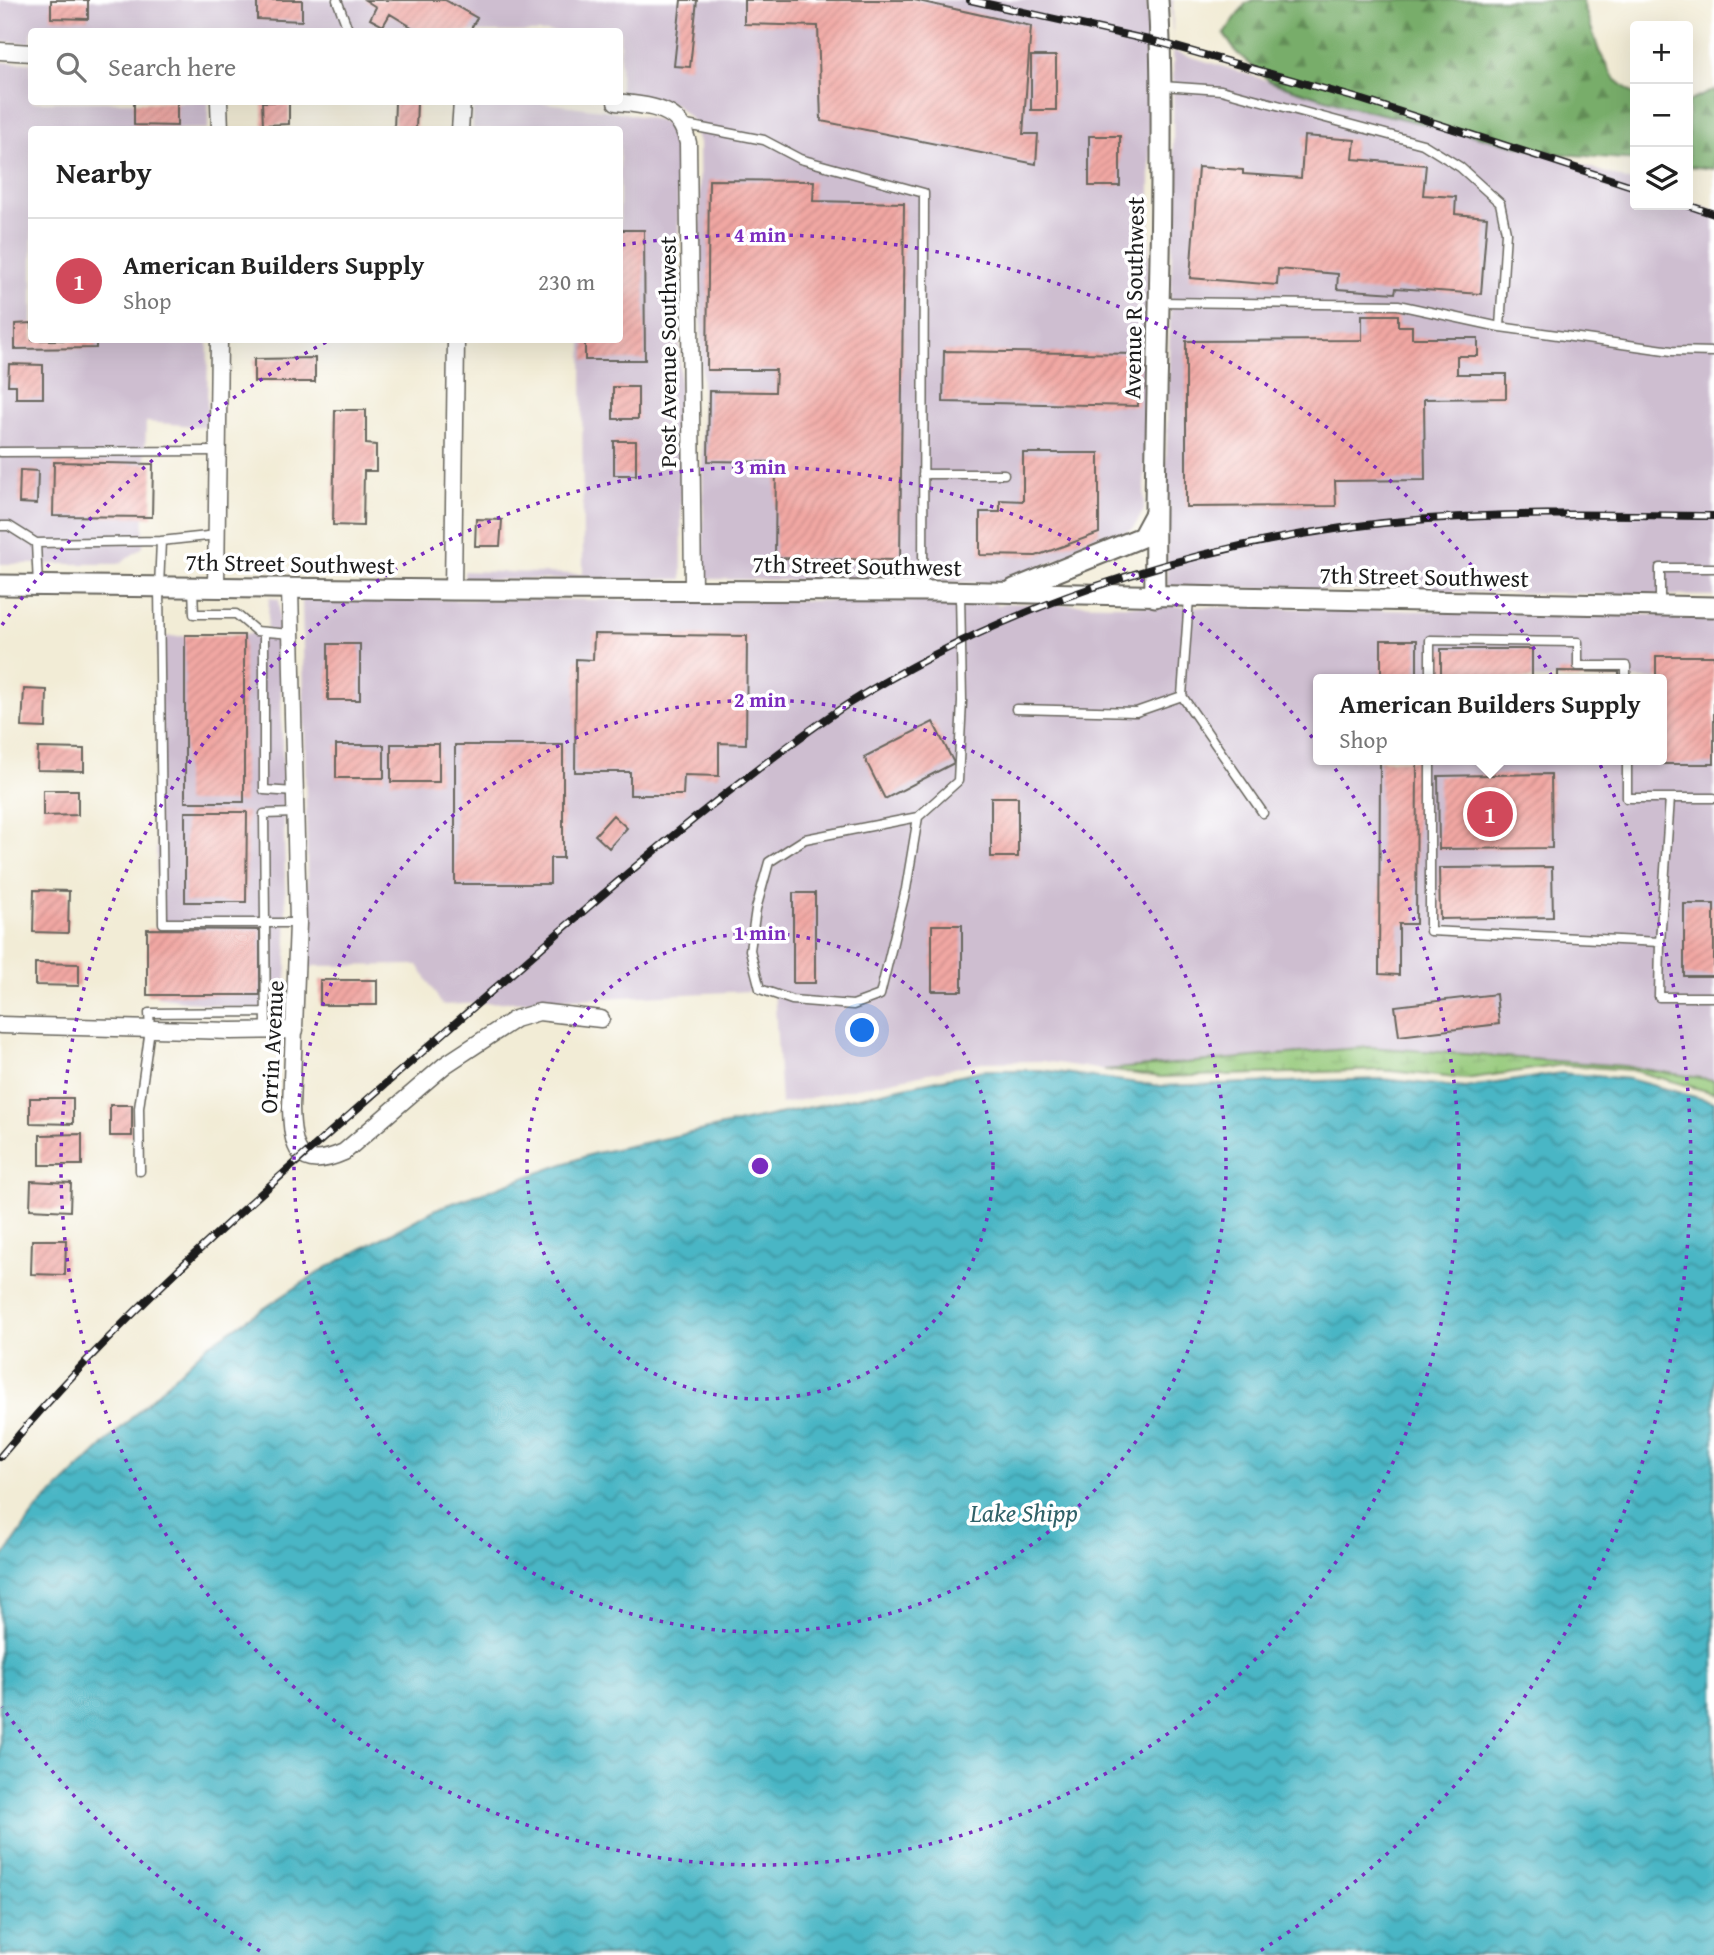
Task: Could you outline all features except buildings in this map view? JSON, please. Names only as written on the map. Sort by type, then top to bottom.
[{"type":"street","name":"Avenue R Southwest","points":[[1155,597],[1161,86],[1158,0]]},
{"type":"street","points":[[0,51],[28,53]]},
{"type":"street","points":[[623,103],[662,110],[678,121]]},
{"type":"street","points":[[219,105],[220,126]]},
{"type":"street","points":[[460,126],[462,105]]},
{"type":"street","name":"Post Avenue Southwest","points":[[678,121],[688,143],[690,180],[693,589]]},
{"type":"street","points":[[216,588],[219,343]]},
{"type":"street","points":[[453,590],[456,343]]},
{"type":"street","points":[[1003,593],[1142,537],[1156,512]]},
{"type":"street","name":"7th Street Southwest","points":[[0,585],[290,589],[923,591],[1714,607]]},
{"type":"street","name":"Orrin Avenue","points":[[290,589],[298,923],[291,1136],[303,1157],[308,1160],[325,1160],[344,1152],[445,1065],[515,1018],[539,1012],[601,1019]]},
{"type":"street","points":[[0,1025],[295,1030]]},
{"type":"lane","points":[[337,0],[348,28]]},
{"type":"lane","points":[[1161,86],[1235,93],[1423,145],[1460,167],[1500,203],[1506,232],[1500,327]]},
{"type":"lane","points":[[678,121],[764,140],[800,159],[924,193],[923,591]]},
{"type":"lane","points":[[1159,302],[1398,304],[1500,327],[1672,351],[1714,352]]},
{"type":"lane","points":[[0,452],[218,450]]},
{"type":"lane","points":[[923,474],[1003,474]]},
{"type":"lane","points":[[0,527],[9,526],[36,543],[161,541],[218,535]]},
{"type":"lane","points":[[161,541],[159,587],[163,923],[298,923]]},
{"type":"lane","points":[[36,543],[38,586]]},
{"type":"lane","points":[[1660,606],[1660,568],[1714,568]]},
{"type":"lane","points":[[193,588],[194,614],[236,614],[256,631],[291,634]]},
{"type":"lane","points":[[918,817],[906,889],[880,995],[853,1005],[792,1000],[760,989],[750,950],[756,909],[769,862],[805,839],[918,817],[958,781],[962,701],[960,592]]},
{"type":"lane","points":[[1189,598],[1182,696],[1263,813]]},
{"type":"lane","points":[[264,632],[264,790],[295,792]]},
{"type":"lane","points":[[1430,674],[1430,640],[1578,642],[1578,666],[1626,666],[1626,674]]},
{"type":"lane","points":[[1016,709],[1136,712],[1182,696]]},
{"type":"lane","points":[[1430,765],[1430,932],[1660,942]]},
{"type":"lane","points":[[1627,765],[1627,798],[1714,798]]},
{"type":"lane","points":[[1670,798],[1659,997],[1714,997]]},
{"type":"lane","points":[[266,1031],[264,814],[295,813]]},
{"type":"lane","points":[[140,1171],[139,1108],[150,1029],[149,1013],[265,1012]]},
{"type":"shaded area","points":[[0,0],[1147,0],[1150,44],[1150,207],[1144,510],[1133,529],[1002,583],[704,579],[699,143],[692,120],[675,104],[623,93],[623,28],[28,28],[28,43],[0,42]]},
{"type":"shaded area","points":[[1170,0],[1173,0],[1173,43]]},
{"type":"shaded area","points":[[1173,51],[1352,107],[1549,153],[1630,181],[1630,210],[1693,210],[1693,203],[1714,210],[1714,596],[1167,587],[1167,514],[1171,508],[1167,506],[1166,468],[1173,207]]},
{"type":"shaded area","points":[[0,62],[28,63],[28,105],[208,105],[208,126],[28,126],[28,343],[208,343],[207,427],[146,422],[143,547],[119,564],[0,564]]},
{"type":"shaded area","points":[[473,105],[562,105],[658,120],[672,130],[677,145],[678,181],[682,579],[464,580],[464,571],[583,574],[582,343],[623,343],[623,126],[473,126]]},
{"type":"shaded area","points":[[269,598],[279,599],[287,964],[285,997],[270,1013],[156,997],[157,637],[267,633]]},
{"type":"shaded area","points":[[302,599],[939,601],[996,603],[998,606],[1006,603],[1714,616],[1714,1080],[1624,1066],[1369,1047],[1104,1070],[1042,1061],[982,1062],[781,1104],[774,990],[442,1005],[418,965],[314,966],[309,970]]},
{"type":"green space","points":[[1253,0],[1582,0],[1599,51],[1614,78],[1630,91],[1630,160],[1549,153],[1352,107],[1271,82],[1236,52],[1224,34],[1246,3]]},
{"type":"green space","points":[[1714,90],[1714,169],[1693,167],[1693,100]]},
{"type":"green space","points":[[1369,1047],[1624,1066],[1714,1080],[1714,1093],[1632,1070],[1562,1065],[1465,1079],[1382,1070],[1161,1077],[1104,1070]]},
{"type":"water","name":"Lake Shipp","points":[[984,1070],[1041,1070],[1160,1086],[1382,1079],[1465,1088],[1561,1073],[1629,1079],[1714,1102],[1714,1955],[0,1955],[0,1562],[37,1509],[205,1347],[324,1269],[436,1209],[592,1154]]},
{"type":"railway","points":[[970,0],[1162,43],[1363,100],[1630,185]]},
{"type":"railway","points":[[1693,207],[1714,214]]},
{"type":"railway","points":[[0,1457],[103,1343],[214,1236],[553,937],[703,812],[780,752],[848,704],[915,665],[983,631],[1127,576],[1201,555],[1276,539],[1352,527],[1499,515],[1714,516]]},
{"type":"place","name":"American Builders Supply","points":[[1490,814]]}]
